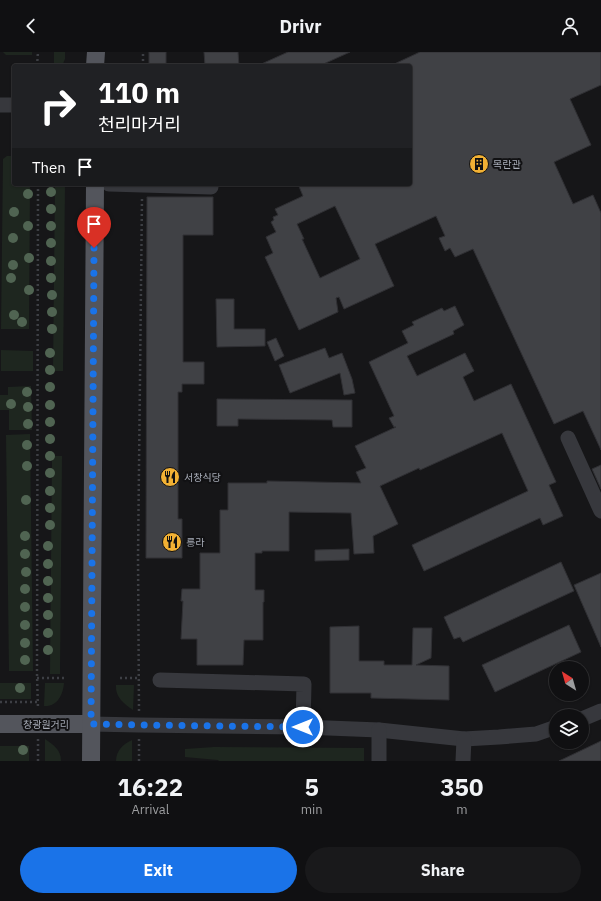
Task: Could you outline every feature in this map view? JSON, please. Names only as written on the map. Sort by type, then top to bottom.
[{"type":"main road","points":[[96,52],[96,64]]},
{"type":"main road","points":[[91,761],[95,186]]},
{"type":"main road","name":"창광원거리","points":[[0,724],[91,724]]},
{"type":"street","points":[[0,105],[12,105]]},
{"type":"street","points":[[142,186],[211,187]]},
{"type":"street","points":[[568,438],[601,511]]},
{"type":"street","points":[[160,680],[304,684],[303,727]]},
{"type":"street","points":[[589,716],[601,711]]},
{"type":"street","points":[[91,724],[303,727],[379,730],[464,739],[536,734],[549,729]]},
{"type":"street","points":[[379,730],[379,761]]},
{"type":"street","points":[[463,761],[464,739]]},
{"type":"path","points":[[37,64],[38,52]]},
{"type":"path","points":[[143,52],[143,64]]},
{"type":"path","points":[[0,702],[37,702],[38,186]]},
{"type":"path","points":[[139,761],[138,557],[142,186]]},
{"type":"path","points":[[37,678],[64,678]]},
{"type":"path","points":[[120,678],[139,678]]},
{"type":"path","points":[[38,740],[38,761]]},
{"type":"shaded area","points":[[3,52],[32,52],[32,55],[6,55]]},
{"type":"shaded area","points":[[54,52],[65,52],[65,59],[63,64],[54,64]]},
{"type":"shaded area","points":[[7,156],[12,156],[12,186],[30,186],[29,329],[1,329],[3,159]]},
{"type":"shaded area","points":[[55,186],[65,186],[63,371],[53,371]]},
{"type":"shaded area","points":[[1,350],[33,351],[33,371],[1,371]]},
{"type":"shaded area","points":[[31,386],[32,430],[9,430],[9,410],[0,410],[0,395],[8,395],[8,387]]},
{"type":"shaded area","points":[[30,434],[33,671],[9,671],[6,435]]},
{"type":"shaded area","points":[[52,456],[62,456],[60,674],[50,674]]},
{"type":"shaded area","points":[[0,683],[31,683],[31,699],[0,699]]},
{"type":"shaded area","points":[[45,683],[64,683],[61,696],[56,702],[49,706],[44,706]]},
{"type":"shaded area","points":[[116,685],[134,685],[133,710],[123,703],[117,693]]},
{"type":"shaded area","points":[[45,739],[56,748],[60,754],[61,761],[45,761]]},
{"type":"shaded area","points":[[132,740],[132,761],[116,761],[117,754],[121,748]]},
{"type":"shaded area","points":[[0,746],[29,746],[29,761],[0,761]]},
{"type":"shaded area","points":[[214,747],[364,748],[364,761],[219,761],[185,757],[185,749]]},
{"type":"building","points":[[149,52],[166,52],[166,64],[149,64]]},
{"type":"building","points":[[204,52],[238,52],[239,64],[205,64]]},
{"type":"building","points":[[288,52],[350,52],[323,64],[261,64]]},
{"type":"building","points":[[420,52],[601,52],[601,85],[570,99],[591,145],[554,162],[573,204],[593,195],[601,213],[601,450],[583,411],[554,424],[473,249],[455,257],[450,248],[445,251],[439,238],[445,236],[436,216],[375,244],[394,286],[344,309],[339,297],[336,298],[338,312],[299,330],[265,257],[273,253],[266,237],[276,232],[271,222],[274,220],[273,217],[278,215],[275,209],[303,196],[299,186],[412,186],[412,64],[394,64]],"holes":[[[335,206],[360,259],[320,278],[302,239],[304,239],[297,224]]]},
{"type":"building","points":[[147,197],[213,197],[213,235],[183,235],[183,362],[204,362],[204,384],[182,384],[182,392],[178,392],[178,519],[182,519],[182,558],[146,558]]},
{"type":"building","points":[[216,299],[234,299],[234,329],[265,329],[265,346],[217,347]]},
{"type":"building","points":[[455,306],[464,325],[453,331],[454,334],[407,356],[417,376],[465,353],[474,371],[463,377],[474,401],[511,384],[556,482],[549,485],[563,516],[543,525],[540,518],[424,571],[412,545],[528,491],[502,433],[420,470],[419,468],[380,486],[398,524],[373,536],[374,553],[354,554],[351,513],[289,512],[289,551],[262,551],[262,553],[255,553],[255,590],[264,590],[263,640],[244,640],[243,665],[197,665],[197,639],[181,639],[183,601],[181,601],[182,589],[200,589],[200,553],[220,553],[220,510],[228,510],[228,483],[267,483],[267,481],[361,483],[356,472],[366,468],[355,446],[396,427],[394,427],[389,418],[394,416],[369,362],[408,343],[402,331],[414,325],[412,322],[442,308],[444,311]]},
{"type":"building","points":[[276,338],[284,356],[275,361],[267,342]]},
{"type":"building","points":[[325,348],[329,358],[342,353],[352,379],[355,393],[344,395],[340,373],[290,393],[279,365]]},
{"type":"building","points":[[217,399],[352,400],[352,427],[333,427],[332,420],[238,419],[238,426],[217,426]]},
{"type":"building","points":[[601,465],[601,489],[592,469]]},
{"type":"building","points":[[349,549],[349,560],[315,561],[315,550]]},
{"type":"building","points":[[561,562],[574,591],[463,642],[460,637],[454,639],[444,617]]},
{"type":"building","points":[[601,573],[601,647],[574,585]]},
{"type":"building","points":[[569,625],[581,652],[562,661],[549,661],[549,667],[495,692],[482,665]]},
{"type":"building","points":[[359,626],[359,661],[384,661],[384,665],[412,665],[413,628],[432,628],[431,658],[416,665],[449,666],[449,700],[371,698],[371,693],[330,693],[330,627]]},
{"type":"building","points":[[601,741],[601,761],[559,761],[584,749],[589,749],[589,747]]},
{"type":"place","name":"목란관","points":[[479,164]]},
{"type":"place","name":"서창식당","points":[[170,477]]},
{"type":"place","name":"릉라","points":[[172,542]]},
{"type":"route","points":[[94,248],[91,724],[303,727]]}]
